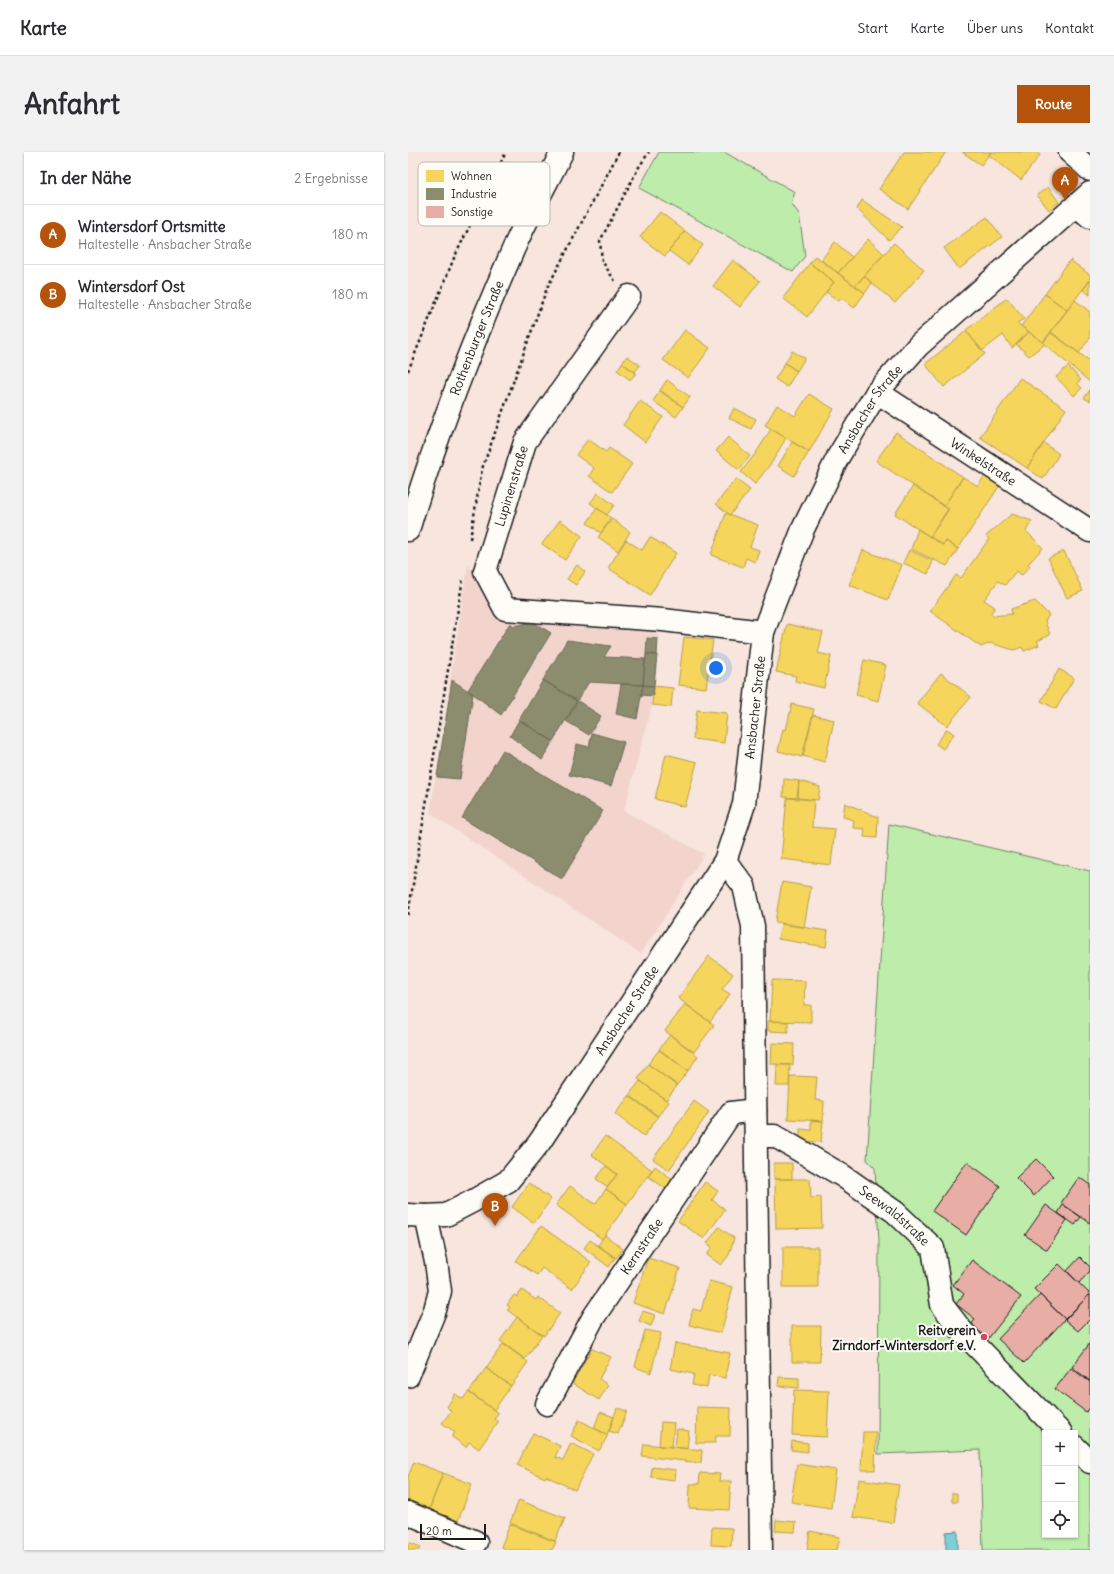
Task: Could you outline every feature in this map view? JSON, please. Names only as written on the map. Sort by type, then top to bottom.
[{"type":"street","name":"Rothenburger Straße","points":[[550,176],[562,152]]},
{"type":"street","points":[[1070,152],[1090,170]]},
{"type":"street","name":"Ansbacher Straße","points":[[408,1376],[435,1310],[440,1291],[436,1262],[417,1216],[446,1215],[508,1181],[539,1143],[725,861],[744,804],[763,632],[803,529],[838,457],[878,392],[918,346],[1085,205]]},
{"type":"street","name":"Rothenburger Straße","points":[[408,530],[428,466],[467,360],[525,226]]},
{"type":"street","name":"Lupinenstraße","points":[[629,296],[525,442],[485,571],[505,609],[663,620],[763,632]]},
{"type":"street","name":"Winkelstraße","points":[[878,392],[1090,531]]},
{"type":"street","points":[[725,861],[744,886],[753,926],[761,1550]]},
{"type":"street","name":"Kernstraße","points":[[547,1404],[593,1318],[731,1113],[755,1110]]},
{"type":"street","name":"Seewaldstraße","points":[[756,1136],[775,1136],[843,1176],[895,1212],[933,1248],[942,1306],[962,1331],[1059,1430]]},
{"type":"street","points":[[1078,1450],[1090,1462]]},
{"type":"street","points":[[408,1513],[476,1542]]},
{"type":"path","points":[[501,162],[506,152]]},
{"type":"path","points":[[629,296],[615,281],[602,261],[600,241],[639,167],[649,152]]},
{"type":"path","points":[[408,371],[454,258],[470,226]]},
{"type":"shaded area","points":[[468,564],[498,620],[659,627],[652,704],[624,811],[704,854],[641,954],[430,813]]},
{"type":"green space","points":[[659,152],[724,152],[795,192],[791,203],[799,214],[805,256],[793,272],[639,188]]},
{"type":"green space","points":[[889,824],[1090,871],[1090,1550],[983,1550],[980,1450],[878,1454],[879,1241],[875,1168],[867,1160]]},
{"type":"water","points":[[958,1531],[958,1550],[946,1550],[946,1532]]},
{"type":"building: Wohnen","points":[[904,152],[946,152],[908,209],[879,189]]},
{"type":"building: Wohnen","points":[[962,152],[991,152],[981,165]]},
{"type":"building: Wohnen","points":[[992,152],[1036,152],[1040,155],[1021,180],[989,155]]},
{"type":"building: Wohnen","points":[[1048,187],[1059,202],[1049,210],[1037,195]]},
{"type":"building: Wohnen","points":[[862,200],[902,227],[889,240],[857,209]]},
{"type":"building: Wohnen","points":[[660,212],[685,231],[665,256],[640,237]]},
{"type":"building: Wohnen","points":[[987,217],[1002,237],[959,269],[944,248]]},
{"type":"building: Wohnen","points":[[685,231],[703,245],[688,265],[669,251]]},
{"type":"building: Wohnen","points":[[868,239],[884,254],[855,286],[838,273]]},
{"type":"building: Wohnen","points":[[835,242],[852,257],[838,273],[821,260]]},
{"type":"building: Wohnen","points":[[894,243],[924,270],[895,303],[864,276]]},
{"type":"building: Wohnen","points":[[815,256],[865,293],[854,308],[842,298],[839,301],[826,292],[834,282],[810,263]]},
{"type":"building: Wohnen","points":[[733,260],[760,281],[740,307],[713,286]]},
{"type":"building: Wohnen","points":[[1070,260],[1090,275],[1090,280],[1067,310],[1045,294]]},
{"type":"building: Wohnen","points":[[810,263],[834,282],[807,317],[783,298]]},
{"type":"building: Wohnen","points":[[864,276],[872,283],[865,293],[855,286]]},
{"type":"building: Wohnen","points":[[1090,280],[1090,295],[1083,290]]},
{"type":"building: Wohnen","points":[[1045,294],[1067,310],[1043,342],[1021,326]]},
{"type":"building: Wohnen","points":[[1007,298],[1024,319],[1017,323],[1029,332],[1012,348],[1003,335],[982,351],[966,330]]},
{"type":"building: Wohnen","points":[[1075,300],[1090,312],[1090,338],[1079,353],[1051,332]]},
{"type":"building: Wohnen","points":[[685,330],[710,348],[688,378],[663,360]]},
{"type":"building: Wohnen","points":[[966,331],[985,354],[944,387],[925,364]]},
{"type":"building: Wohnen","points":[[1029,332],[1045,344],[1029,356],[1016,344]]},
{"type":"building: Wohnen","points":[[1051,333],[1090,361],[1090,382],[1043,343]]},
{"type":"building: Wohnen","points":[[792,351],[805,358],[797,371],[785,363]]},
{"type":"building: Wohnen","points":[[627,356],[640,365],[635,372],[622,363]]},
{"type":"building: Wohnen","points":[[622,363],[636,373],[630,380],[617,370]]},
{"type":"building: Wohnen","points":[[785,363],[797,371],[787,387],[775,379]]},
{"type":"building: Wohnen","points":[[1068,366],[1081,380],[1077,383],[1082,388],[1074,396],[1056,377]]},
{"type":"building: Wohnen","points":[[1020,378],[1066,409],[1027,468],[980,437]]},
{"type":"building: Wohnen","points":[[667,380],[690,397],[683,407],[660,390]]},
{"type":"building: Wohnen","points":[[1090,390],[1090,401],[1084,398]]},
{"type":"building: Wohnen","points":[[660,391],[683,407],[676,417],[653,401]]},
{"type":"building: Wohnen","points":[[809,394],[834,409],[809,452],[765,425],[777,405],[795,416]]},
{"type":"building: Wohnen","points":[[640,401],[663,417],[645,442],[623,425]]},
{"type":"building: Wohnen","points":[[734,408],[756,419],[751,429],[729,418]]},
{"type":"building: Wohnen","points":[[771,429],[786,438],[772,462],[755,484],[741,472],[756,453]]},
{"type":"building: Wohnen","points":[[896,432],[963,477],[944,506],[876,461]]},
{"type":"building: Wohnen","points":[[728,437],[750,456],[739,470],[716,451]]},
{"type":"building: Wohnen","points":[[588,439],[606,452],[609,448],[632,464],[612,492],[589,476],[594,468],[576,455]]},
{"type":"building: Wohnen","points":[[792,442],[809,452],[794,476],[778,466]]},
{"type":"building: Wohnen","points":[[1044,443],[1059,454],[1043,479],[1027,468]]},
{"type":"building: Wohnen","points":[[985,475],[1000,485],[958,549],[946,541],[943,545],[930,537],[949,509],[944,506],[963,477],[978,486]]},
{"type":"building: Wohnen","points":[[736,479],[750,490],[730,515],[716,504]]},
{"type":"building: Wohnen","points":[[913,486],[948,509],[930,537],[895,514]]},
{"type":"building: Wohnen","points":[[598,493],[614,505],[607,515],[590,503]]},
{"type":"building: Wohnen","points":[[597,508],[611,518],[601,533],[587,523]]},
{"type":"building: Wohnen","points":[[726,513],[758,525],[750,547],[759,550],[755,562],[746,558],[743,567],[711,555]]},
{"type":"building: Wohnen","points":[[1012,514],[1032,521],[1026,531],[1043,548],[1028,564],[1030,566],[1022,575],[1016,571],[1005,585],[998,581],[984,600],[995,607],[991,613],[993,616],[1012,614],[1011,609],[1035,601],[1049,615],[1045,621],[1050,635],[1037,641],[1039,645],[1024,651],[1022,647],[1014,650],[990,643],[981,647],[930,611],[956,575],[961,578],[989,539],[986,536]]},
{"type":"building: Wohnen","points":[[612,519],[630,532],[618,551],[598,537]]},
{"type":"building: Wohnen","points":[[560,520],[582,536],[565,560],[542,544]]},
{"type":"building: Wohnen","points":[[918,529],[943,545],[946,541],[958,549],[947,566],[911,549]]},
{"type":"building: Wohnen","points":[[650,537],[676,553],[650,595],[608,568],[626,540],[642,550]]},
{"type":"building: Wohnen","points":[[863,550],[902,565],[888,600],[849,585]]},
{"type":"building: Wohnen","points":[[909,550],[933,561],[928,574],[903,563]]},
{"type":"building: Wohnen","points":[[1064,551],[1083,591],[1067,598],[1048,558]]},
{"type":"building: Wohnen","points":[[577,565],[585,572],[576,585],[567,579]]},
{"type":"building: Wohnen","points":[[787,624],[823,632],[818,653],[831,656],[824,688],[795,681],[796,676],[776,672]]},
{"type":"building: Wohnen","points":[[684,637],[713,640],[706,688],[678,685]]},
{"type":"building: Wohnen","points":[[864,660],[886,665],[878,701],[856,695]]},
{"type":"building: Wohnen","points":[[1059,669],[1074,678],[1056,709],[1041,701]]},
{"type":"building: Wohnen","points":[[941,673],[971,697],[947,726],[917,703]]},
{"type":"building: Wohnen","points":[[654,686],[673,688],[671,707],[652,705]]},
{"type":"building: Wohnen","points":[[792,704],[814,709],[802,757],[778,751],[783,729],[786,730]]},
{"type":"building: Wohnen","points":[[697,710],[727,713],[724,743],[693,739]]},
{"type":"building: Wohnen","points":[[813,715],[834,720],[825,762],[803,756]]},
{"type":"building: Wohnen","points":[[947,729],[954,734],[943,749],[936,744]]},
{"type":"building: Wohnen","points":[[666,754],[697,762],[685,807],[655,799]]},
{"type":"building: Wohnen","points":[[784,779],[799,781],[797,798],[783,797]]},
{"type":"building: Wohnen","points":[[799,781],[820,787],[818,800],[798,798]]},
{"type":"building: Wohnen","points":[[787,798],[814,800],[812,827],[835,829],[831,865],[781,859]]},
{"type":"building: Wohnen","points":[[845,803],[878,817],[877,838],[864,837],[865,829],[853,828],[854,820],[843,817]]},
{"type":"building: Wohnen","points":[[782,882],[811,887],[804,927],[775,922]]},
{"type":"building: Wohnen","points":[[781,924],[828,931],[826,947],[778,939]]},
{"type":"building: Wohnen","points":[[709,956],[733,974],[722,989],[730,994],[710,1022],[678,998]]},
{"type":"building: Wohnen","points":[[772,980],[805,981],[804,1005],[811,1005],[811,1022],[770,1021]]},
{"type":"building: Wohnen","points":[[685,1004],[714,1025],[694,1052],[665,1031]]},
{"type":"building: Wohnen","points":[[768,1021],[788,1022],[788,1032],[768,1031]]},
{"type":"building: Wohnen","points":[[670,1035],[698,1056],[688,1071],[659,1049]]},
{"type":"building: Wohnen","points":[[772,1043],[794,1044],[793,1065],[771,1064]]},
{"type":"building: Wohnen","points":[[659,1050],[688,1071],[677,1085],[648,1064]]},
{"type":"building: Wohnen","points":[[648,1064],[677,1086],[666,1100],[638,1079]]},
{"type":"building: Wohnen","points":[[777,1065],[790,1065],[789,1086],[776,1086]]},
{"type":"building: Wohnen","points":[[790,1076],[817,1077],[815,1100],[824,1101],[823,1121],[788,1119]]},
{"type":"building: Wohnen","points":[[640,1081],[669,1102],[658,1116],[629,1095]]},
{"type":"building: Wohnen","points":[[629,1096],[658,1117],[644,1136],[615,1114]]},
{"type":"building: Wohnen","points":[[694,1101],[709,1112],[669,1170],[653,1159]]},
{"type":"building: Wohnen","points":[[811,1120],[823,1121],[821,1142],[800,1141],[800,1129],[811,1130]]},
{"type":"building: Wohnen","points":[[605,1136],[652,1170],[627,1204],[606,1189],[617,1174],[592,1155]]},
{"type":"building: Wohnen","points":[[774,1163],[792,1163],[792,1179],[774,1179]]},
{"type":"building: Wohnen","points":[[606,1166],[617,1174],[608,1187],[596,1179]]},
{"type":"building: Wohnen","points":[[655,1166],[673,1180],[666,1189],[648,1176]]},
{"type":"building: Wohnen","points":[[775,1179],[810,1179],[811,1198],[821,1197],[822,1228],[776,1229]]},
{"type":"building: Wohnen","points":[[705,1182],[718,1191],[712,1200],[725,1209],[704,1239],[678,1221]]},
{"type":"building: Wohnen","points":[[529,1183],[551,1199],[534,1223],[512,1207]]},
{"type":"building: Wohnen","points":[[570,1186],[595,1204],[606,1189],[627,1204],[602,1239],[556,1205]]},
{"type":"building: Wohnen","points":[[541,1226],[591,1262],[572,1289],[542,1268],[537,1275],[516,1261]]},
{"type":"building: Wohnen","points":[[719,1227],[734,1238],[729,1255],[721,1265],[707,1255],[712,1247],[707,1243]]},
{"type":"building: Wohnen","points":[[605,1235],[623,1249],[616,1258],[598,1245]]},
{"type":"building: Wohnen","points":[[590,1240],[615,1258],[609,1267],[584,1248]]},
{"type":"building: Wohnen","points":[[783,1247],[818,1247],[818,1287],[783,1287]]},
{"type":"building: Wohnen","points":[[648,1258],[680,1268],[665,1314],[633,1303]]},
{"type":"building: Wohnen","points":[[709,1281],[733,1287],[721,1333],[689,1325],[693,1309],[701,1311]]},
{"type":"building: Wohnen","points":[[522,1290],[536,1300],[538,1297],[560,1313],[544,1336],[507,1310],[510,1307],[507,1305],[514,1295],[517,1297]]},
{"type":"building: Wohnen","points":[[643,1311],[655,1315],[651,1326],[639,1321]]},
{"type":"building: Wohnen","points":[[517,1317],[542,1335],[525,1359],[500,1341]]},
{"type":"building: Wohnen","points":[[792,1326],[821,1326],[820,1362],[792,1362]]},
{"type":"building: Wohnen","points":[[645,1330],[661,1333],[651,1373],[635,1367]]},
{"type":"building: Wohnen","points":[[675,1343],[730,1353],[725,1378],[709,1375],[707,1388],[692,1385],[694,1374],[670,1369]]},
{"type":"building: Wohnen","points":[[503,1344],[528,1362],[511,1386],[486,1368]]},
{"type":"building: Wohnen","points":[[592,1349],[611,1357],[599,1379],[608,1385],[599,1400],[572,1383]]},
{"type":"building: Wohnen","points":[[486,1368],[511,1386],[494,1410],[469,1392]]},
{"type":"building: Wohnen","points":[[779,1377],[799,1378],[799,1388],[778,1386]]},
{"type":"building: Wohnen","points":[[794,1390],[829,1391],[827,1437],[792,1435]]},
{"type":"building: Wohnen","points":[[468,1392],[498,1413],[494,1419],[498,1422],[479,1449],[469,1442],[466,1447],[452,1437],[455,1432],[442,1423],[451,1411],[447,1407],[455,1394],[463,1399]]},
{"type":"building: Wohnen","points":[[697,1407],[731,1408],[730,1436],[716,1436],[715,1443],[696,1443]]},
{"type":"building: Wohnen","points":[[617,1408],[627,1411],[618,1434],[609,1431]]},
{"type":"building: Wohnen","points":[[600,1412],[614,1417],[607,1435],[594,1428]]},
{"type":"building: Wohnen","points":[[579,1420],[608,1435],[599,1451],[571,1436]]},
{"type":"building: Wohnen","points":[[661,1422],[674,1423],[672,1447],[659,1446]]},
{"type":"building: Wohnen","points":[[677,1429],[689,1431],[687,1449],[675,1447]]},
{"type":"building: Wohnen","points":[[863,1432],[876,1432],[875,1470],[861,1470]]},
{"type":"building: Wohnen","points":[[533,1433],[560,1446],[555,1457],[563,1460],[571,1443],[593,1454],[575,1490],[546,1476],[545,1478],[517,1465]]},
{"type":"building: Wohnen","points":[[792,1441],[808,1443],[808,1452],[791,1450]]},
{"type":"building: Wohnen","points":[[644,1444],[702,1450],[701,1463],[642,1456]]},
{"type":"building: Wohnen","points":[[414,1462],[443,1473],[429,1510],[408,1502],[408,1477]]},
{"type":"building: Wohnen","points":[[797,1464],[836,1470],[831,1508],[791,1502]]},
{"type":"building: Wohnen","points":[[652,1467],[676,1470],[675,1480],[651,1477]]},
{"type":"building: Wohnen","points":[[443,1473],[472,1484],[458,1521],[429,1510]]},
{"type":"building: Wohnen","points":[[700,1473],[720,1474],[719,1481],[731,1481],[729,1510],[689,1508],[690,1484],[699,1484]]},
{"type":"building: Wohnen","points":[[859,1479],[899,1485],[893,1523],[853,1517]]},
{"type":"building: Wohnen","points":[[952,1493],[957,1493],[957,1502],[952,1502]]},
{"type":"building: Wohnen","points":[[519,1500],[565,1518],[555,1541],[510,1523]]},
{"type":"building: Wohnen","points":[[776,1520],[796,1522],[795,1532],[775,1531]]},
{"type":"building: Wohnen","points":[[510,1524],[556,1542],[552,1550],[509,1550],[501,1547]]},
{"type":"building: Wohnen","points":[[712,1527],[732,1528],[731,1546],[711,1545]]},
{"type":"building: Wohnen","points":[[810,1531],[840,1537],[837,1550],[807,1550]]},
{"type":"building: Wohnen","points":[[408,1542],[421,1547],[419,1550],[408,1550]]},
{"type":"building: Industrie","points":[[533,622],[551,633],[501,715],[468,690],[510,623],[514,626]]},
{"type":"building: Industrie","points":[[647,638],[658,639],[657,655],[646,654]]},
{"type":"building: Industrie","points":[[567,640],[611,646],[604,657],[645,659],[643,685],[589,682],[577,701],[543,680]]},
{"type":"building: Industrie","points":[[646,654],[657,655],[654,686],[643,685]]},
{"type":"building: Industrie","points":[[452,680],[473,694],[460,779],[437,777]]},
{"type":"building: Industrie","points":[[543,680],[577,701],[553,741],[519,720]]},
{"type":"building: Industrie","points":[[621,684],[643,685],[637,719],[616,714]]},
{"type":"building: Industrie","points":[[643,685],[654,686],[653,696],[641,695]]},
{"type":"building: Industrie","points":[[578,701],[601,716],[589,735],[566,721]]},
{"type":"building: Industrie","points":[[519,720],[553,741],[542,760],[510,736]]},
{"type":"building: Industrie","points":[[592,733],[624,742],[611,786],[569,775],[577,744],[589,747]]},
{"type":"building: Industrie","points":[[503,750],[603,811],[562,879],[462,818]]},
{"type":"building: Sonstige","points":[[1036,1159],[1053,1176],[1034,1196],[1016,1178]]},
{"type":"building: Sonstige","points":[[967,1162],[1000,1186],[966,1235],[932,1211]]},
{"type":"building: Sonstige","points":[[1079,1177],[1090,1185],[1090,1223],[1061,1203]]},
{"type":"building: Sonstige","points":[[1046,1205],[1067,1220],[1047,1250],[1025,1235]]},
{"type":"building: Sonstige","points":[[1063,1205],[1081,1217],[1075,1225],[1058,1213]]},
{"type":"building: Sonstige","points":[[1080,1257],[1090,1267],[1090,1271],[1079,1283],[1067,1271]]},
{"type":"building: Sonstige","points":[[972,1260],[1021,1297],[987,1340],[970,1327],[975,1319],[956,1304],[964,1294],[953,1285]]},
{"type":"building: Sonstige","points":[[1059,1264],[1090,1294],[1065,1319],[1034,1289]]},
{"type":"building: Sonstige","points":[[1090,1294],[1090,1319],[1078,1331],[1065,1320]]},
{"type":"building: Sonstige","points":[[1040,1295],[1065,1319],[1024,1363],[998,1339]]},
{"type":"building: Sonstige","points":[[1090,1343],[1090,1381],[1072,1367]]},
{"type":"building: Sonstige","points":[[1071,1368],[1090,1382],[1090,1408],[1086,1412],[1055,1389]]},
{"type":"place","name":"Wintersdorf Ortsmitte","points":[[1065,200]]},
{"type":"place","name":"Wintersdorf Ost","points":[[495,1226]]},
{"type":"place","name":"Reitverein Zirndorf-Wintersdorf e.V.","points":[[984,1337]]}]
